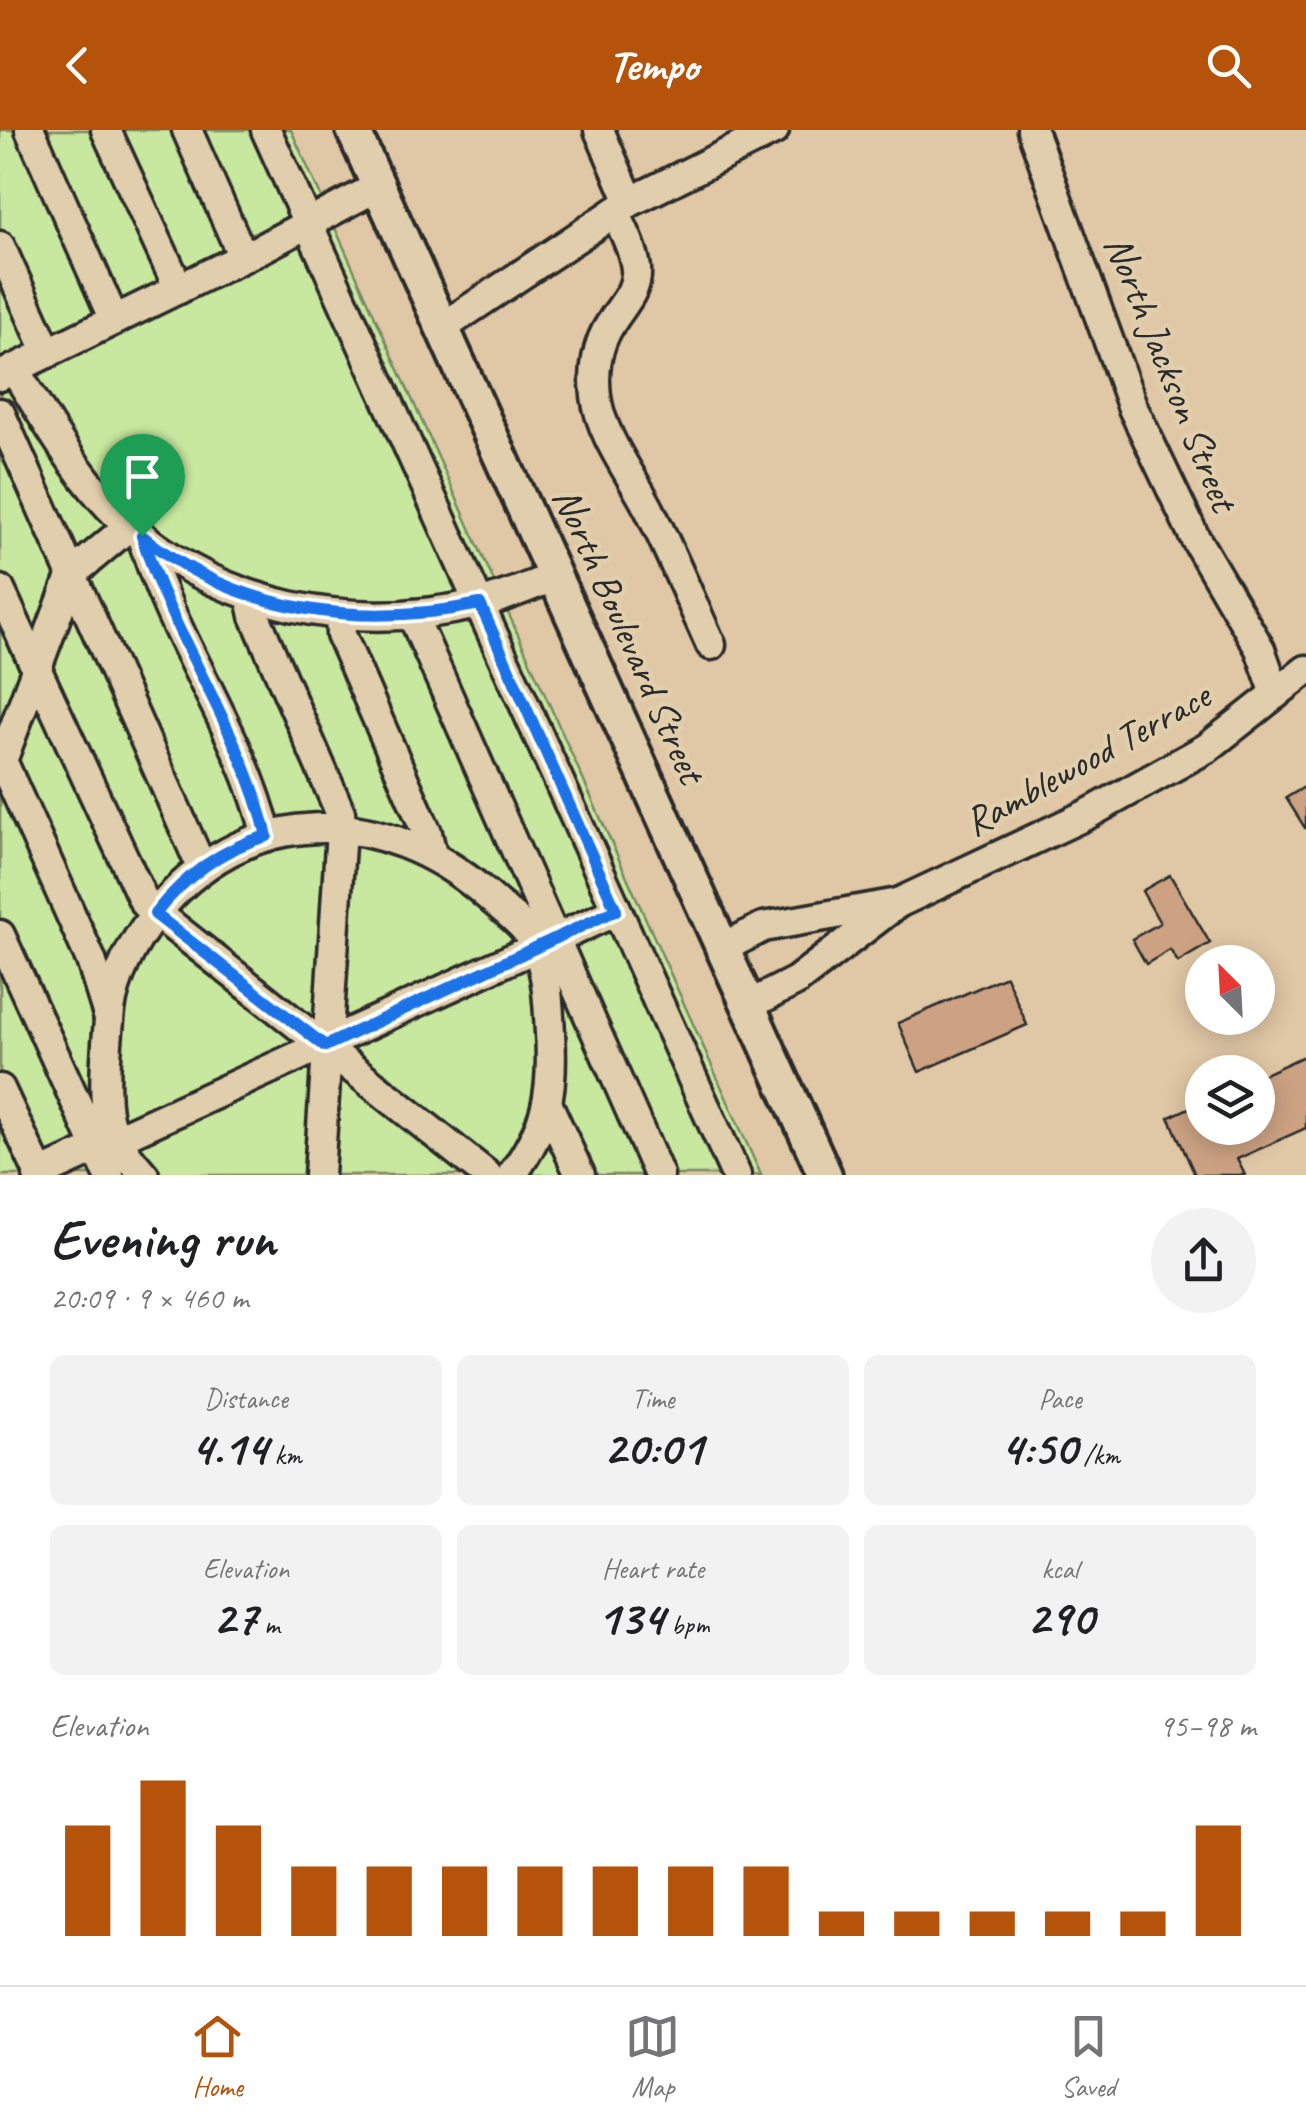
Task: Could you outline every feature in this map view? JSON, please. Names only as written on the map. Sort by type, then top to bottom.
[{"type":"main road","name":"North Boulevard Street","points":[[353,130],[824,1175]]},
{"type":"street","points":[[30,130],[114,320]]},
{"type":"street","points":[[106,130],[179,289]]},
{"type":"street","points":[[186,130],[243,257]]},
{"type":"street","points":[[266,130],[736,1175]]},
{"type":"street","points":[[599,130],[636,267],[629,298],[609,325],[597,358],[596,402],[710,644]]},
{"type":"street","points":[[443,327],[622,206],[774,130]]},
{"type":"street","name":"North Jackson Street","points":[[1032,130],[1134,408],[1194,538],[1260,650],[1276,694]]},
{"type":"street","points":[[379,186],[7,372],[93,488],[136,531],[160,551],[252,597],[299,610],[340,615],[412,614],[480,604],[556,576]]},
{"type":"street","points":[[0,246],[48,352]]},
{"type":"street","points":[[0,413],[202,868]]},
{"type":"street","points":[[109,1021],[91,960],[1,761],[72,574],[136,531]]},
{"type":"street","points":[[136,531],[254,790],[267,836]]},
{"type":"street","points":[[0,590],[145,904],[488,1175]]},
{"type":"street","points":[[252,597],[255,616],[340,812],[320,1175]]},
{"type":"street","points":[[412,614],[544,944],[659,1175]]},
{"type":"street","points":[[340,615],[341,635],[427,833],[432,854]]},
{"type":"street","name":"Ramblewood Terrace","points":[[749,1005],[796,980],[898,903],[1088,814],[1207,748],[1306,670]]},
{"type":"street","points":[[109,1175],[109,1021],[124,967],[155,914],[202,868],[250,841],[282,832],[341,829],[410,844],[469,879],[544,944]]},
{"type":"street","name":"Ramblewood Terrace","points":[[723,948],[763,927],[898,903]]},
{"type":"street","points":[[0,1089],[39,1175],[616,910]]},
{"type":"street","points":[[0,935],[107,1144],[144,1175]]},
{"type":"street","points":[[512,1175],[540,1130],[548,1105],[552,1057],[544,944]]},
{"type":"street","points":[[548,1105],[580,1175]]},
{"type":"green space","points":[[0,130],[291,130],[761,1175],[0,1175]]},
{"type":"building","points":[[1306,786],[1306,828],[1305,828],[1286,798]]},
{"type":"building","points":[[1170,875],[1210,943],[1185,945],[1185,958],[1178,962],[1170,950],[1146,964],[1132,939],[1160,923],[1142,891]]},
{"type":"building","points":[[1006,976],[1027,1025],[919,1072],[898,1023]]},
{"type":"building","points":[[1306,1055],[1306,1128],[1275,1142],[1275,1069]]},
{"type":"building","points":[[1185,1110],[1185,1145],[1268,1145],[1237,1159],[1245,1175],[1195,1175],[1169,1117]]},
{"type":"route","points":[[142,536],[160,551],[254,598],[299,610],[393,617],[480,604],[616,910],[325,1046],[155,914],[214,859],[267,836],[254,790],[142,536]]}]
